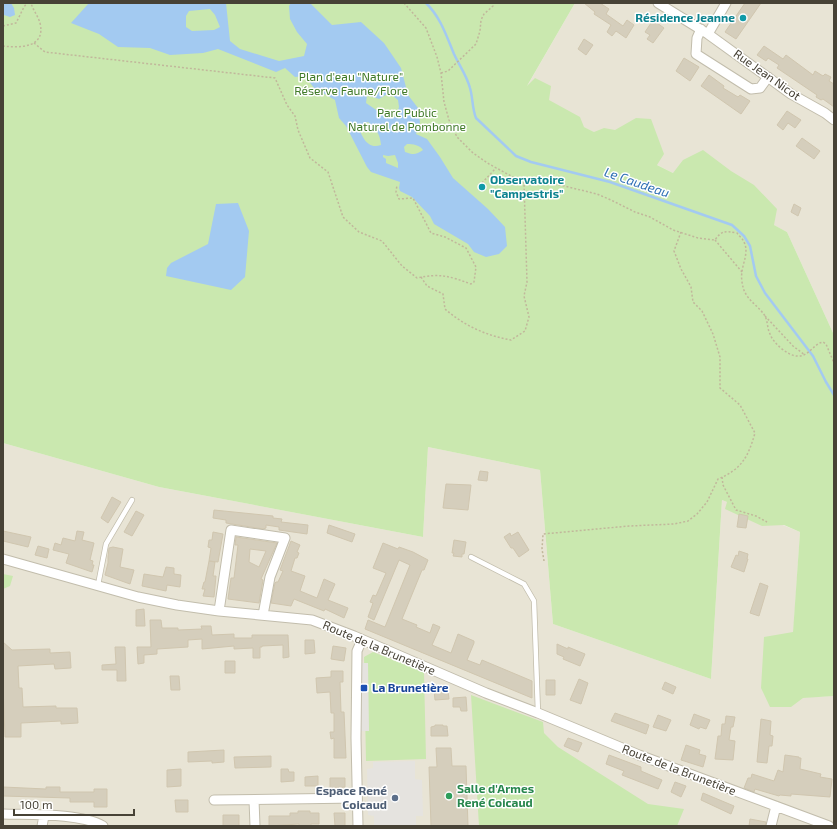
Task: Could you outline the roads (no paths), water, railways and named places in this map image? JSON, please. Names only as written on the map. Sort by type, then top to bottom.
[{"type":"street","name":"Rue Jean Nicot","points":[[658,3],[704,32],[791,94],[825,113],[834,120]]},
{"type":"street","points":[[726,3],[704,32],[697,38],[696,54],[751,89],[760,88],[768,77]]},
{"type":"street","points":[[219,611],[231,530],[285,538],[270,577],[263,616]]},
{"type":"street","name":"Route de la Brunetière","points":[[3,559],[138,596],[177,605],[263,616],[312,620],[639,755],[829,826]]},
{"type":"street","points":[[358,826],[357,651],[362,640]]},
{"type":"street","points":[[214,800],[358,798]]},
{"type":"street","points":[[254,800],[255,826]]},
{"type":"street","points":[[771,826],[776,806]]},
{"type":"street","points":[[3,814],[94,821],[103,826]]},
{"type":"street","points":[[42,826],[44,816]]},
{"type":"lane","points":[[98,585],[106,544],[132,500]]},
{"type":"lane","points":[[471,557],[524,584],[534,601],[538,713]]},
{"type":"water","points":[[3,3],[11,3],[14,8],[15,15],[10,17],[4,15]]},
{"type":"water","points":[[89,3],[226,3],[230,41],[240,49],[279,61],[304,56],[307,44],[297,32],[290,19],[289,6],[291,3],[310,3],[332,25],[361,22],[384,43],[401,68],[408,95],[418,108],[420,123],[416,134],[427,139],[453,178],[488,209],[505,227],[507,246],[499,254],[486,257],[474,252],[468,244],[434,224],[430,216],[412,197],[400,191],[400,182],[371,172],[346,126],[339,118],[335,100],[314,88],[305,76],[295,77],[285,68],[276,72],[218,49],[203,53],[170,55],[150,48],[118,47],[99,34],[71,23]],"holes":[[[210,9],[215,15],[220,27],[214,30],[192,31],[186,27],[186,16],[189,11]],[[389,93],[398,100],[399,107],[396,117],[385,116],[366,103],[367,95],[379,99]],[[368,122],[371,124],[379,134],[381,145],[372,146],[369,144],[363,138],[358,126]],[[407,144],[416,145],[423,150],[414,154],[405,152],[404,147]],[[383,155],[395,155],[398,168],[386,163],[386,159]]]},
{"type":"water","points":[[238,203],[249,231],[245,277],[231,290],[166,276],[167,268],[171,263],[208,244],[216,204]]},
{"type":"waterway","name":"Le Caudeau","points":[[426,3],[436,15],[446,33],[454,54],[467,79],[476,118],[516,156],[531,162],[610,182],[732,225],[744,236],[750,246],[756,276],[765,293],[813,356],[834,395]]},
{"type":"place","name":"Résidence Jeanne","points":[[743,18]]},
{"type":"place","name":"Observatoire \"Campestris\"","points":[[482,187]]},
{"type":"place","name":"La Brunetière","points":[[364,688]]},
{"type":"place","name":"Salle d'Armes René Coicaud","points":[[449,796]]},
{"type":"place","name":"Espace René Coicaud","points":[[395,798]]},
{"type":"park label","name":"Plan d'eau \"Nature\" Réserve Faune/Flore","points":[[351,84]]},
{"type":"park label","name":"Parc Public Naturel de Pombonne","points":[[407,120]]}]
